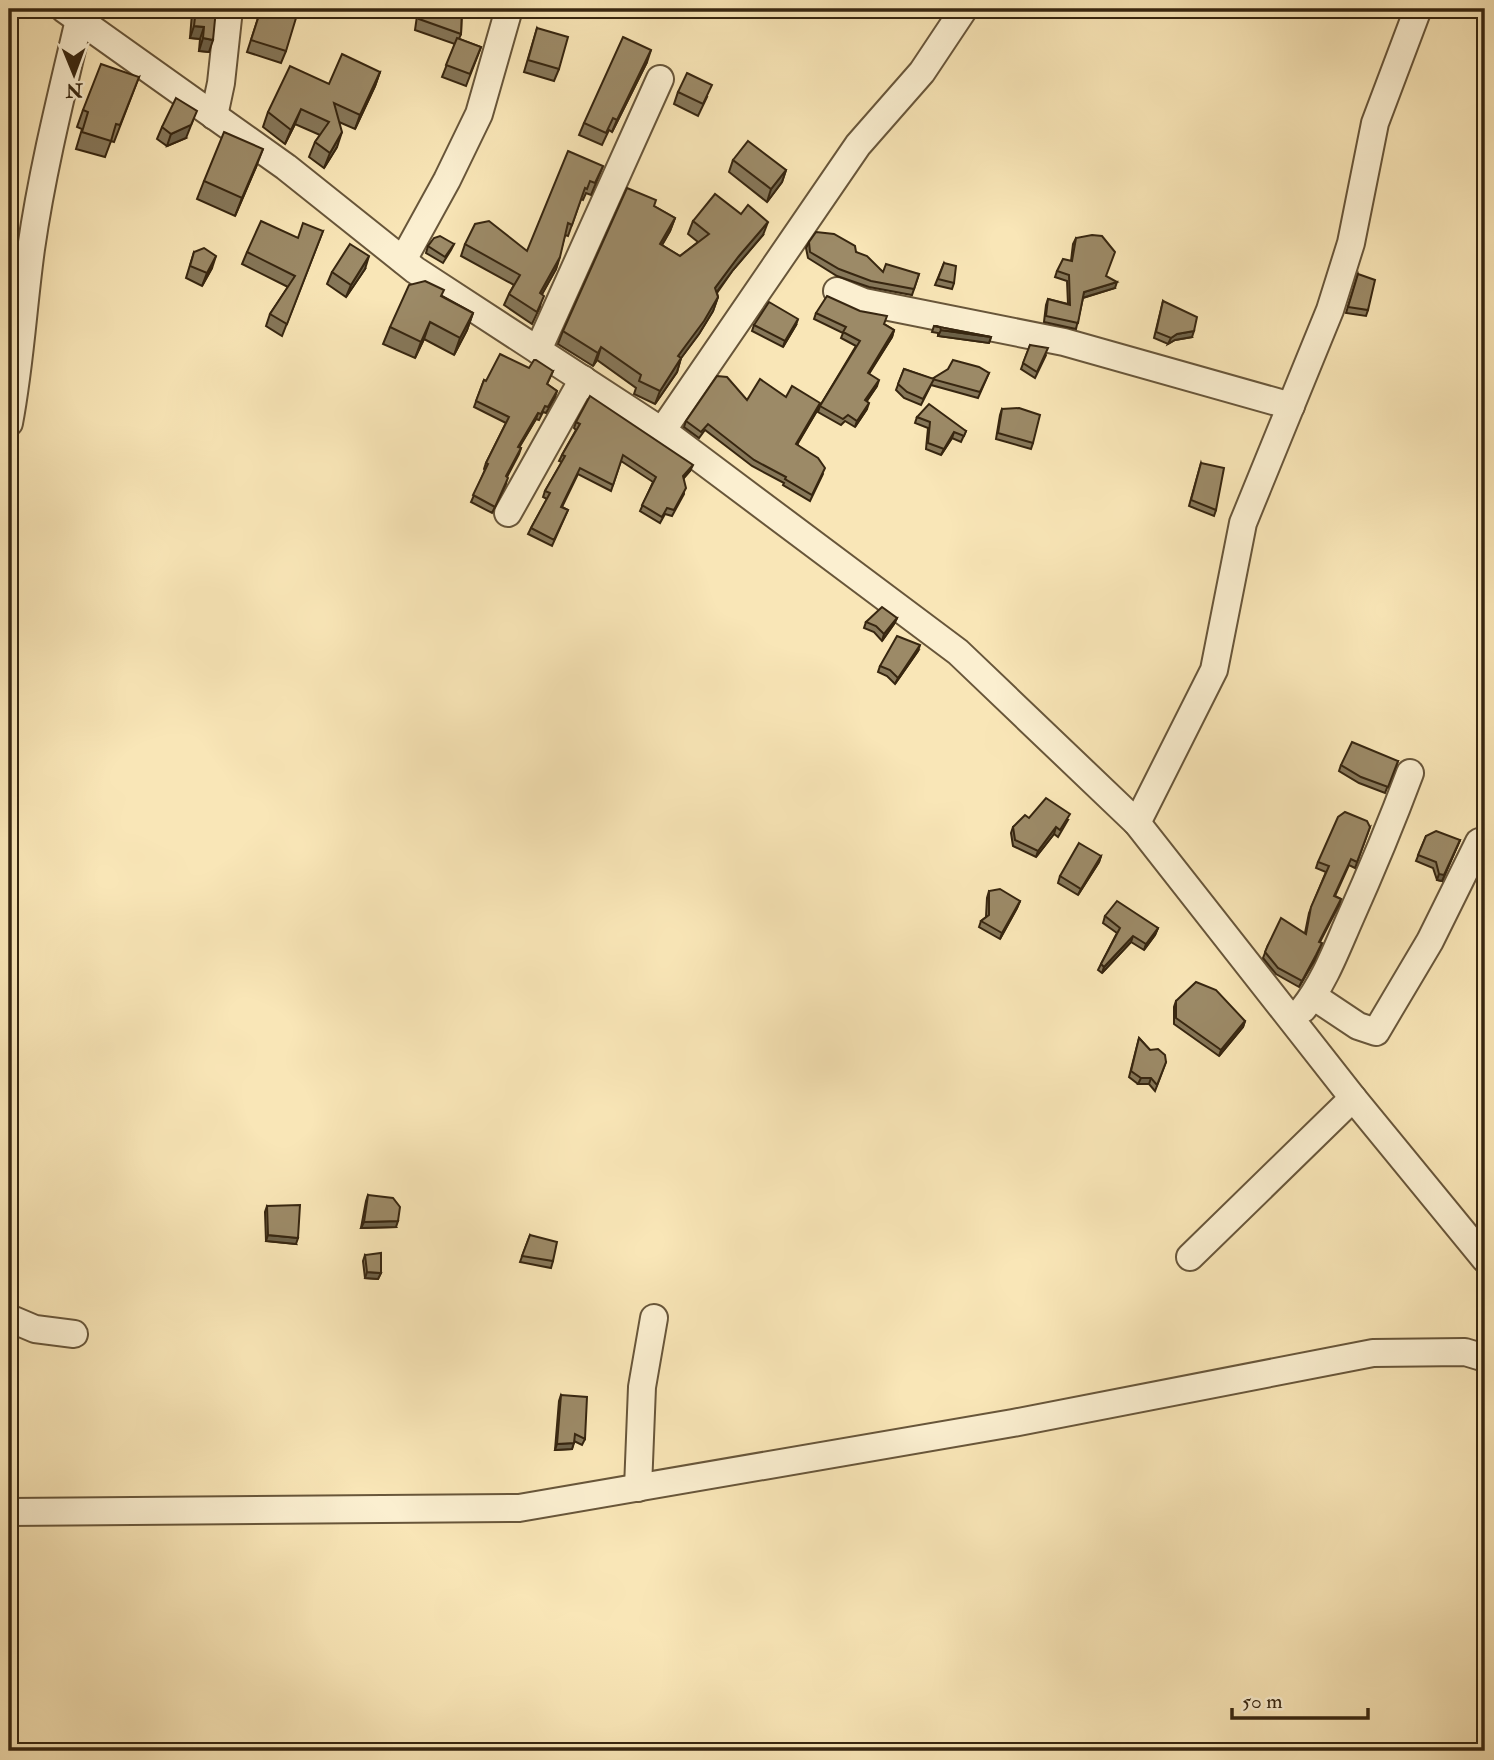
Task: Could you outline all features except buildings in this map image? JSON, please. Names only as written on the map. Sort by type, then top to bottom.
[{"type":"street","points":[[214,116],[229,9]]},
{"type":"street","points":[[403,260],[479,114],[509,9]]},
{"type":"street","points":[[662,431],[858,145],[922,72],[964,9]]},
{"type":"street","points":[[1137,823],[1214,670],[1243,523],[1330,310],[1351,243],[1375,123],[1418,9]]},
{"type":"street","points":[[9,423],[16,388],[35,224],[71,14],[285,167],[403,260],[662,431],[958,652],[1137,823],[1353,1098],[1484,1254]]},
{"type":"street","points":[[538,350],[660,79]]},
{"type":"street","points":[[837,291],[864,302],[1064,342],[1291,405]]},
{"type":"street","points":[[508,513],[583,379]]},
{"type":"street","points":[[1293,1021],[1313,996],[1383,845],[1410,773]]},
{"type":"street","points":[[1313,996],[1358,1026],[1376,1032],[1430,941],[1479,842],[1485,843]]},
{"type":"street","points":[[1190,1257],[1353,1098]]},
{"type":"street","points":[[9,1318],[35,1329],[74,1334]]},
{"type":"street","points":[[638,1488],[642,1387],[654,1318]]},
{"type":"street","points":[[9,1512],[519,1508],[1013,1423],[1373,1353],[1465,1352],[1485,1358]]}]
